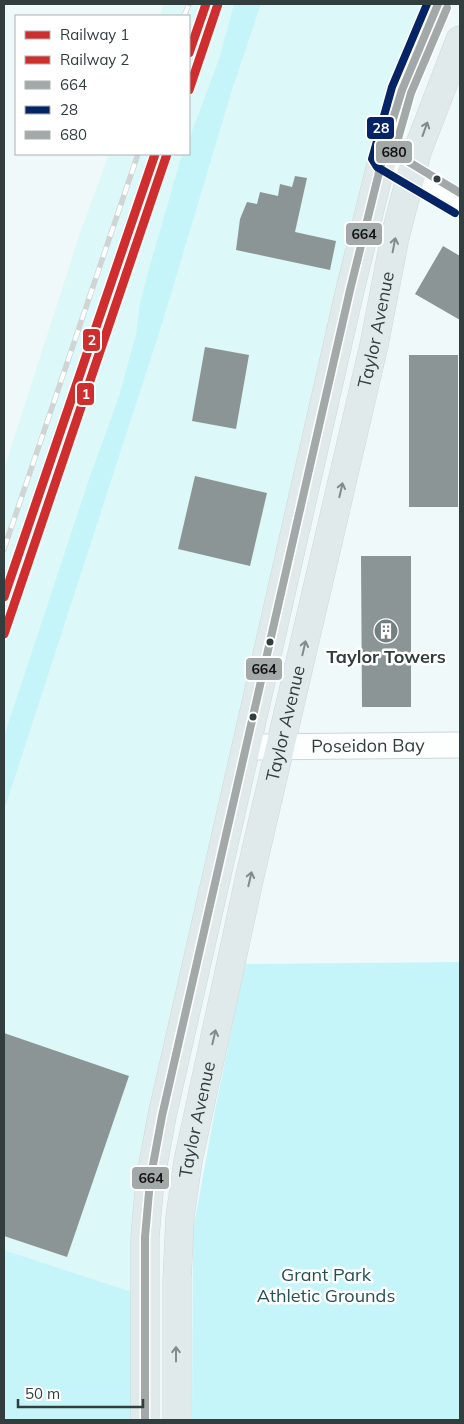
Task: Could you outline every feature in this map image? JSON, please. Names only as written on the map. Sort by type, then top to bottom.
[{"type":"main road","name":"Taylor Avenue","points":[[144,1420],[145,1237],[154,1152],[350,290],[382,158],[402,90],[438,4]]},
{"type":"main road","name":"Taylor Avenue","points":[[177,1420],[177,1280],[180,1217],[188,1161],[280,746],[372,358],[396,237],[417,152],[460,40]]},
{"type":"street","points":[[382,158],[460,204]]},
{"type":"street","name":"Poseidon Bay","points":[[247,747],[460,745]]},
{"type":"shaded area","points":[[164,4],[234,4],[219,59],[190,136],[190,15],[160,15]]},
{"type":"shaded area","points":[[261,4],[438,4],[433,13],[185,1010],[144,1296],[4,1250],[4,811],[163,321],[232,90]]},
{"type":"shaded area","points":[[109,155],[183,155],[150,265],[140,303],[136,334],[119,396],[88,482],[4,736],[4,469],[80,233]]},
{"type":"green space","points":[[234,4],[261,4],[232,90],[163,321],[4,811],[4,736],[88,482],[119,396],[136,334],[140,303],[182,155],[190,155],[190,136],[219,59]]},
{"type":"green space","name":"Grant Park Athletic Grounds","points":[[460,962],[460,1420],[192,1420],[193,1231],[215,1110],[245,964]]},
{"type":"green space","points":[[4,1250],[144,1296],[145,1420],[4,1420]]},
{"type":"building","points":[[295,176],[307,178],[295,232],[336,241],[330,270],[236,250],[240,219],[247,202],[257,204],[260,192],[278,196],[280,184],[292,187]]},
{"type":"building","points":[[443,246],[460,256],[460,320],[415,294]]},
{"type":"building","points":[[205,347],[249,355],[236,429],[192,421]]},
{"type":"building","points":[[409,355],[458,355],[458,507],[409,507]]},
{"type":"building","points":[[195,476],[267,493],[250,566],[178,549]]},
{"type":"building","name":"Taylor Towers","points":[[361,556],[411,556],[411,707],[362,707]]},
{"type":"building","points":[[4,1033],[129,1076],[67,1257],[4,1236]]},
{"type":"railway","points":[[184,15],[189,4]]},
{"type":"railway","points":[[4,549],[138,155]]},
{"type":"rail line","name":"2","points":[[190,50],[206,4]]},
{"type":"rail line","name":"1","points":[[190,87],[218,4]]},
{"type":"rail line","name":"2","points":[[4,597],[155,155]]},
{"type":"rail line","name":"1","points":[[4,634],[167,155]]},
{"type":"transit line","name":"28","points":[[427,4],[392,87],[372,159],[377,167],[455,213]]},
{"type":"transit line","name":"664","points":[[145,1420],[145,1237],[150,1181],[162,1116],[350,290],[389,132],[402,90],[438,4]]},
{"type":"transit line","name":"680","points":[[447,8],[411,93],[394,153],[460,193]]},
{"type":"place","name":"Taylor Towers","points":[[386,631]]}]
